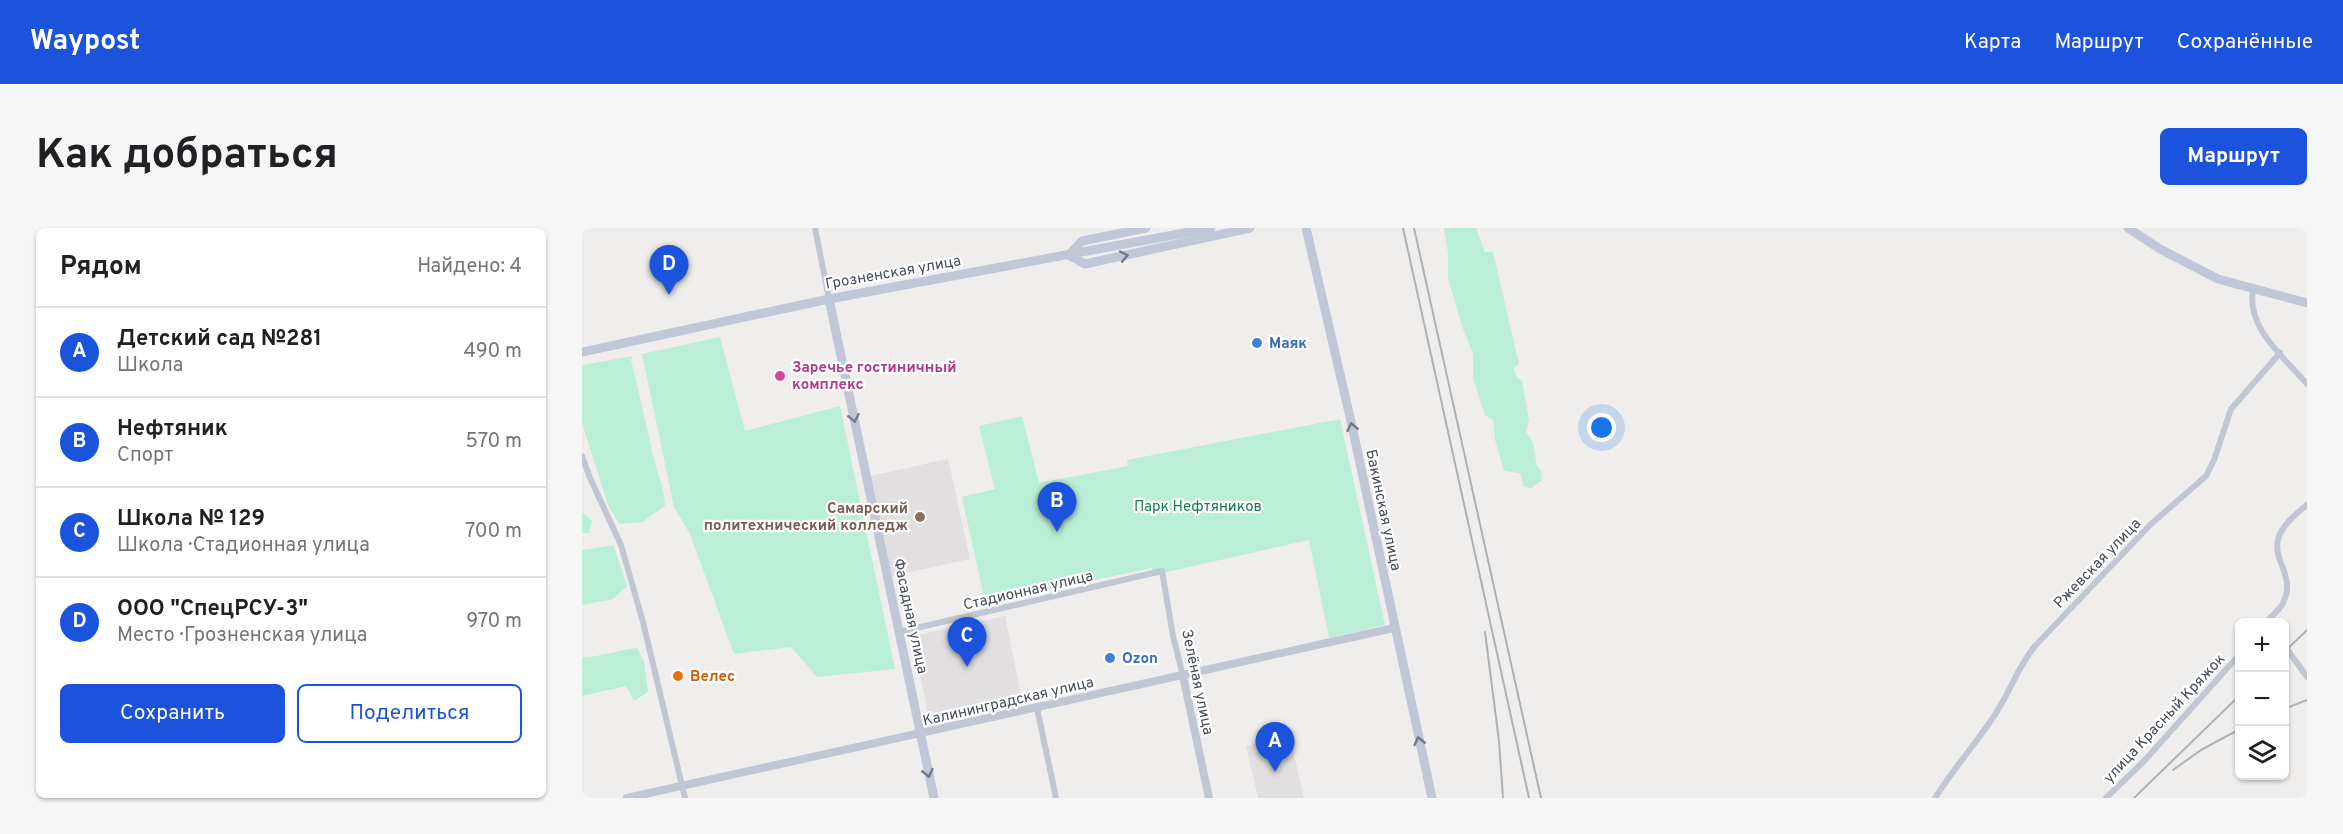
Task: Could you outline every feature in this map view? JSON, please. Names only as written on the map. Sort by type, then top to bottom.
[{"type":"main road","points":[[1146,228],[1082,241],[1069,255],[1085,264],[1250,228]]},
{"type":"main road","name":"Грозненская улица","points":[[582,352],[829,299],[1211,228]]},
{"type":"main road","name":"Бакинская улица","points":[[1306,228],[1350,417],[1432,798]]},
{"type":"main road","points":[[2128,228],[2160,249],[2218,279],[2307,303]]},
{"type":"main road","name":"Фасадная улица","points":[[829,299],[934,798]]},
{"type":"street","name":"Фасадная улица","points":[[815,228],[829,299]]},
{"type":"street","points":[[2253,289],[2251,301],[2256,323],[2307,384]]},
{"type":"street","name":"Ржевская улица","points":[[1935,798],[1952,770],[1991,721],[2019,667],[2035,646],[2151,524],[2206,476],[2214,460],[2231,409],[2280,353]]},
{"type":"street","points":[[582,456],[621,545],[685,798]]},
{"type":"street","points":[[2271,618],[2282,603],[2285,593],[2284,574],[2276,544],[2278,536],[2290,519],[2307,506]]},
{"type":"street","name":"Стадионная улица","points":[[899,632],[1162,571]]},
{"type":"street","name":"Зелёная улица","points":[[1162,571],[1173,636],[1184,676],[1209,798]]},
{"type":"street","name":"Калининградская улица","points":[[627,798],[1394,628]]},
{"type":"street","points":[[2289,652],[2307,677]]},
{"type":"street","name":"улица Красный Кряжок","points":[[2106,798],[2145,760],[2235,660]]},
{"type":"street","points":[[1037,708],[1056,798]]},
{"type":"shaded area","name":"Самарский политехнический колледж","points":[[948,459],[970,559],[892,576],[870,476]]},
{"type":"shaded area","points":[[1005,616],[1022,699],[929,719],[912,636]]},
{"type":"shaded area","points":[[1290,736],[1304,798],[1258,798],[1246,746]]},
{"type":"green space","points":[[1444,228],[1476,228],[1485,252],[1493,252],[1519,364],[1514,368],[1516,376],[1522,381],[1529,420],[1526,432],[1533,443],[1537,466],[1541,470],[1542,480],[1531,488],[1524,487],[1520,473],[1504,471],[1495,440],[1493,420],[1485,415],[1473,378],[1473,353],[1448,279],[1448,253]]},
{"type":"green space","points":[[720,337],[745,431],[840,406],[895,669],[817,677],[791,647],[734,654],[690,534],[674,507],[642,354]]},
{"type":"green space","points":[[633,356],[631,360],[665,506],[642,522],[619,524],[608,505],[582,423],[582,365]]},
{"type":"green space","name":"Парк Нефтяников","points":[[1022,416],[1039,483],[1128,466],[1127,460],[1340,419],[1385,625],[1329,638],[1309,540],[1154,575],[1152,568],[985,602],[962,497],[995,489],[979,426]]},
{"type":"green space","points":[[582,512],[592,521],[589,533],[582,533]]},
{"type":"green space","points":[[613,545],[627,586],[613,599],[582,605],[582,550]]},
{"type":"green space","points":[[637,648],[644,661],[648,692],[634,701],[626,686],[582,696],[582,657]]},
{"type":"railway","points":[[1403,228],[1529,798]]},
{"type":"railway","points":[[1414,228],[1541,798]]},
{"type":"railway","points":[[2289,647],[2307,630]]},
{"type":"railway","points":[[1485,632],[1499,741],[1503,798]]},
{"type":"railway","points":[[2134,798],[2235,700]]},
{"type":"railway","points":[[2289,707],[2307,700]]},
{"type":"railway","points":[[2173,770],[2201,750],[2235,732]]},
{"type":"place","name":"ООО \"СпецРСУ-3\"","points":[[669,295]]},
{"type":"place","name":"Маяк","points":[[1257,343]]},
{"type":"place","name":"Заречье гостиничный комплекс","points":[[780,376]]},
{"type":"place","name":"Самарский политехнический колледж","points":[[920,517]]},
{"type":"place","name":"Нефтяник","points":[[1057,532]]},
{"type":"place","name":"Ozon","points":[[1110,658]]},
{"type":"place","name":"Школа № 129","points":[[967,667]]},
{"type":"place","name":"Велес","points":[[678,676]]},
{"type":"place","name":"Детский сад №281","points":[[1275,772]]}]
